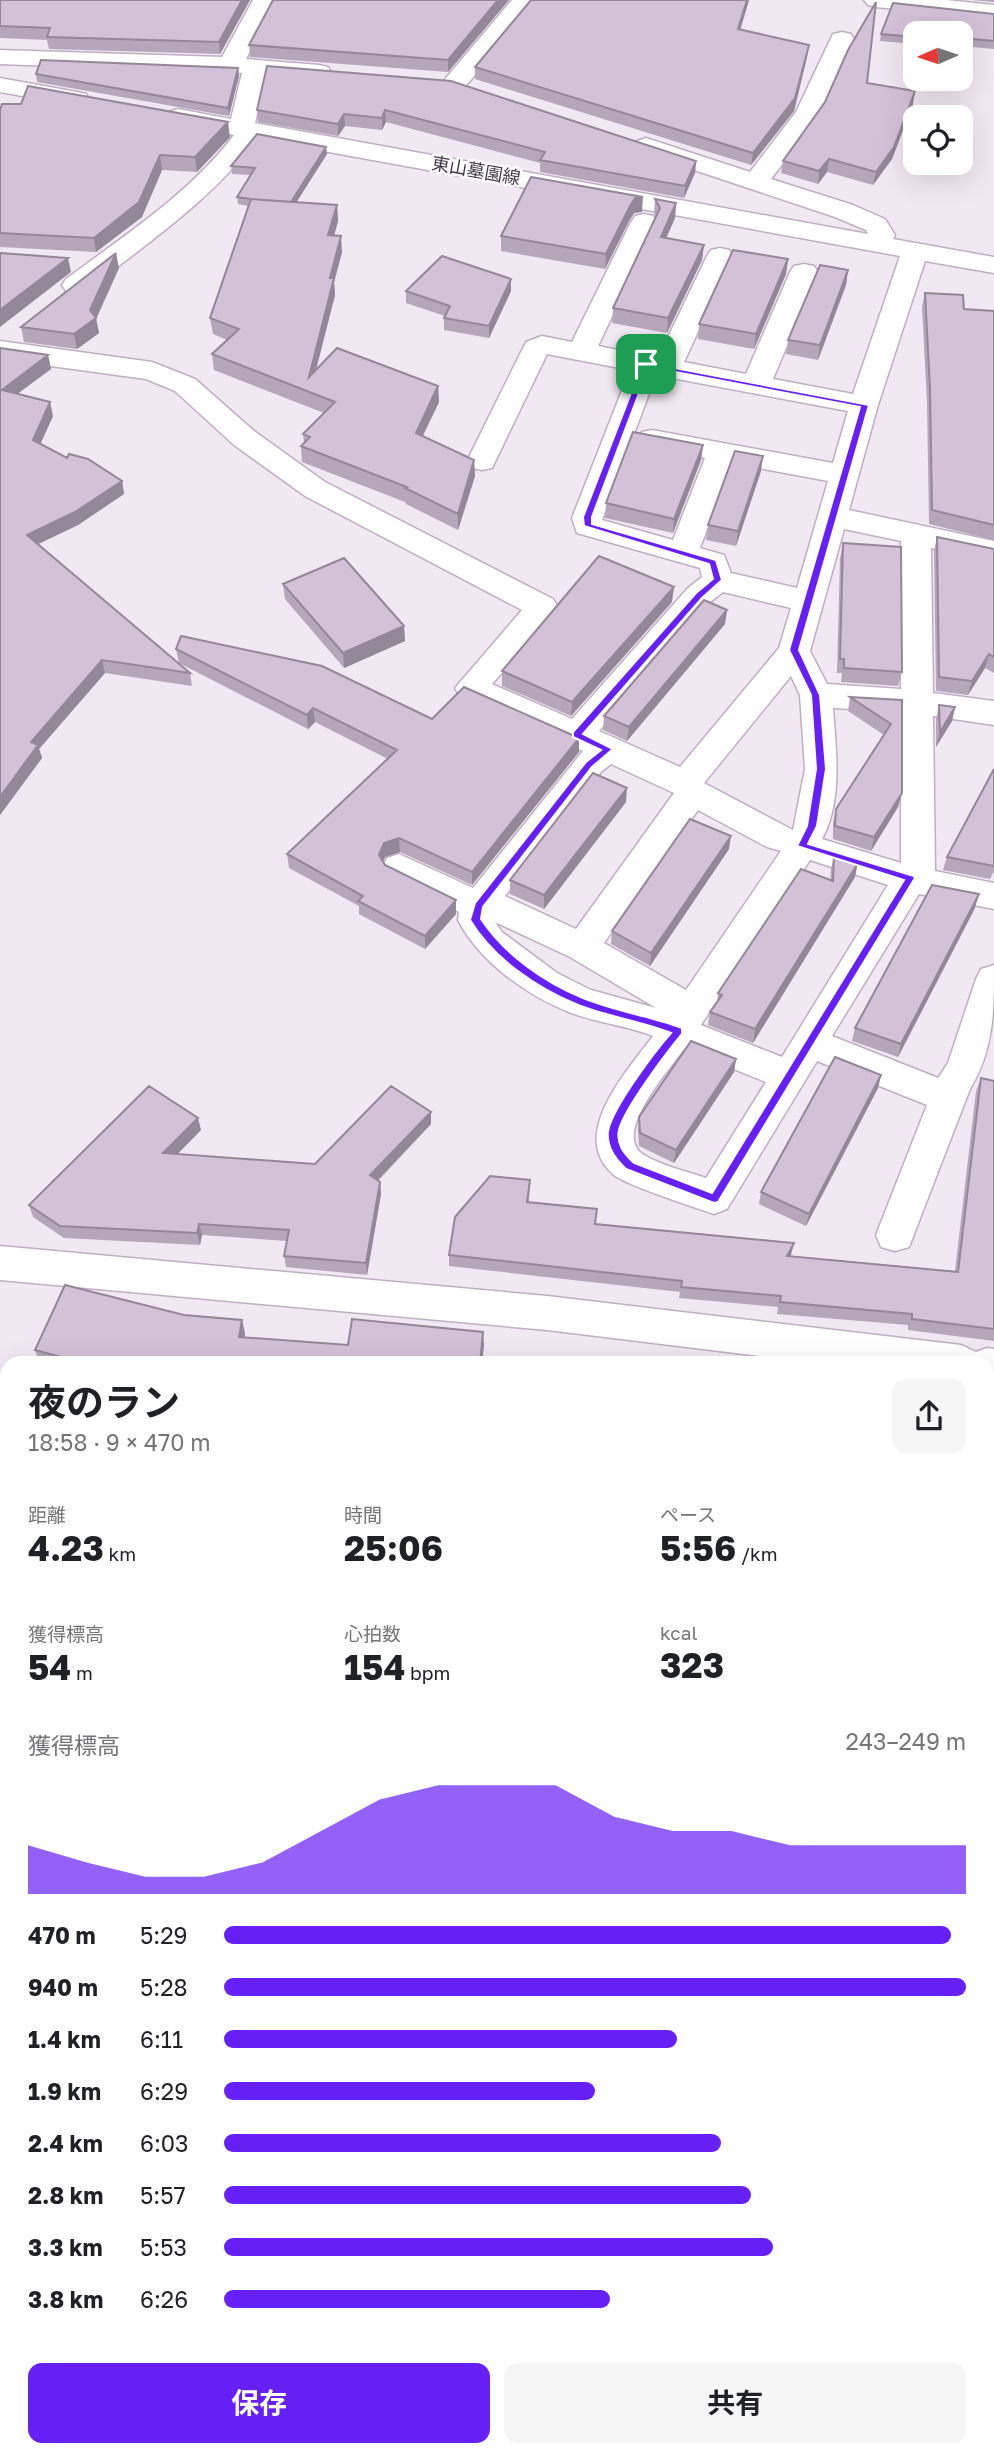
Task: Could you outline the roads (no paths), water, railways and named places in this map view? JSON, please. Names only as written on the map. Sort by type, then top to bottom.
[{"type":"street","points":[[230,65],[265,0]]},
{"type":"street","points":[[481,92],[443,82],[525,0]]},
{"type":"street","points":[[876,0],[994,12]]},
{"type":"street","points":[[755,182],[808,114],[842,39]]},
{"type":"street","points":[[0,57],[230,65],[337,74]]},
{"type":"street","points":[[52,304],[205,183],[239,148],[246,129],[256,67]]},
{"type":"street","points":[[0,85],[107,104]]},
{"type":"street","name":"東山墓園線","points":[[147,111],[994,265]]},
{"type":"street","points":[[582,947],[689,787],[794,650],[864,405],[902,248],[876,225],[844,211],[624,139]]},
{"type":"street","points":[[581,352],[644,222]]},
{"type":"street","points":[[718,580],[713,562],[588,526],[587,517],[619,433],[720,256]]},
{"type":"street","points":[[65,261],[103,263]]},
{"type":"street","points":[[756,384],[804,272]]},
{"type":"street","points":[[482,461],[536,348],[542,345],[864,405]]},
{"type":"street","points":[[0,350],[152,371],[172,378],[185,385],[244,438],[315,489],[542,607],[471,688],[689,787],[779,838],[914,879],[994,896]]},
{"type":"street","points":[[619,433],[845,475]]},
{"type":"street","points":[[683,554],[722,452]]},
{"type":"street","points":[[833,517],[994,551]]},
{"type":"street","points":[[794,650],[816,695],[821,769],[812,826],[802,846],[685,1021],[659,1054],[625,1107],[614,1130],[615,1145],[620,1157],[630,1166],[714,1198],[914,879],[916,535]]},
{"type":"street","points":[[577,735],[699,595],[718,580]]},
{"type":"street","points":[[718,580],[808,601]]},
{"type":"street","points":[[816,695],[917,702],[994,713]]},
{"type":"street","points":[[608,749],[589,764],[481,903],[475,920],[490,942],[544,984],[582,1002],[653,1021],[685,1021]]},
{"type":"street","points":[[400,867],[582,947],[685,1021],[791,1076]]},
{"type":"street","points":[[895,1235],[969,1081],[994,979]]},
{"type":"street","points":[[811,1043],[969,1081]]},
{"type":"street","points":[[0,1263],[547,1313],[903,1356]]}]
